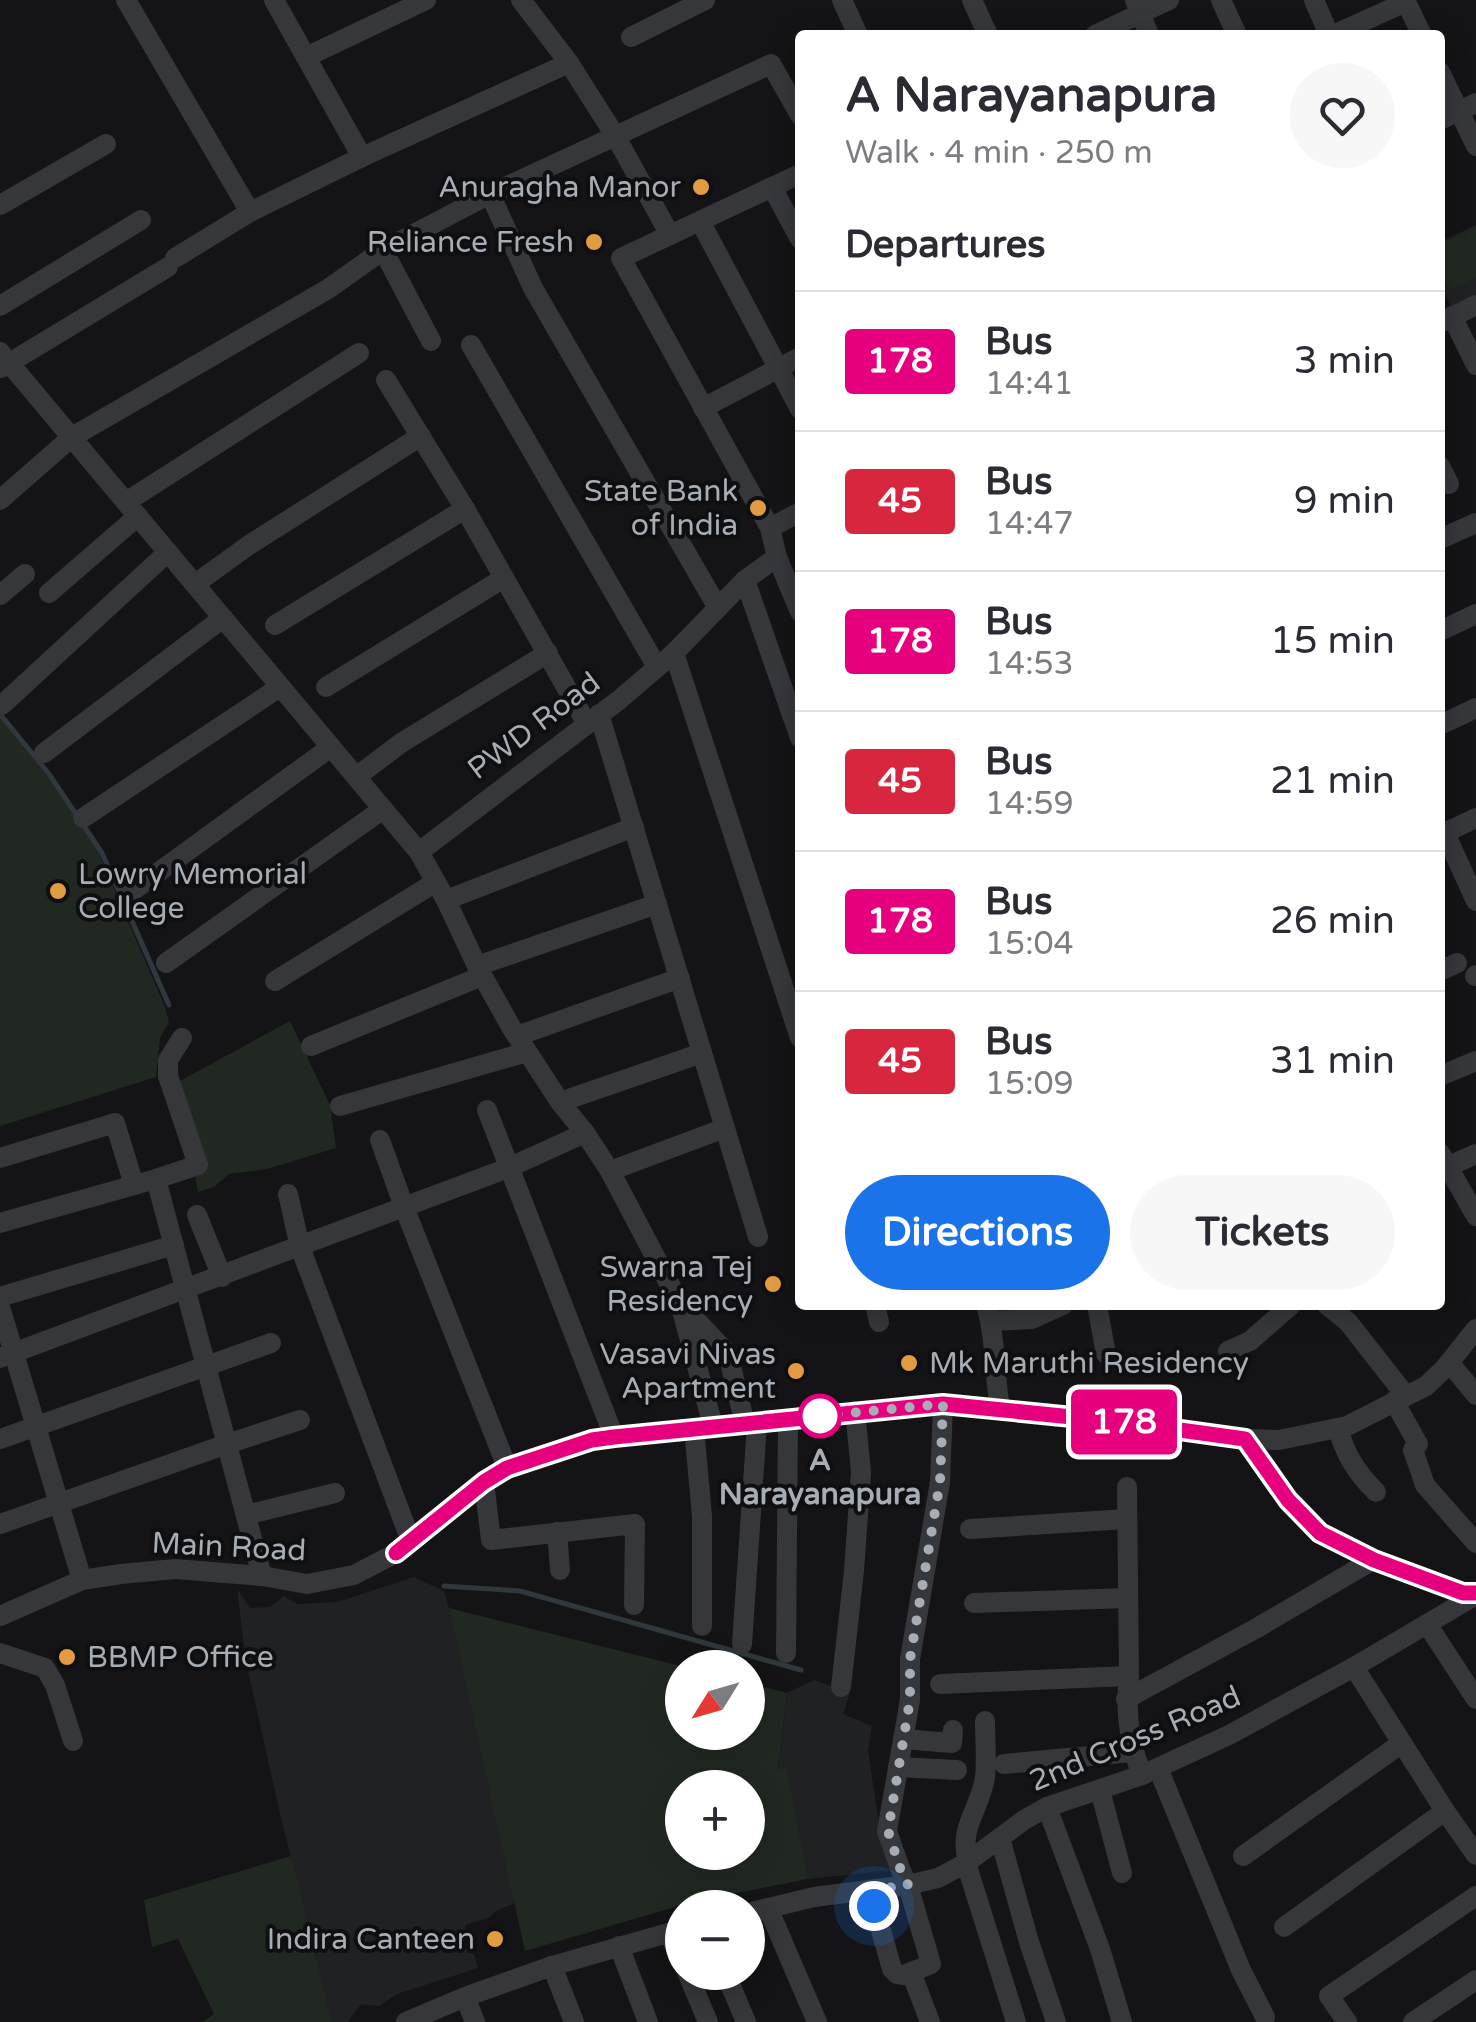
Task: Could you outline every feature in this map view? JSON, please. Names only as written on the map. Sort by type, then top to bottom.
[{"type":"street","points":[[126,0],[250,212]]},
{"type":"street","points":[[274,0],[362,157]]},
{"type":"street","points":[[306,57],[426,0]]},
{"type":"street","points":[[521,0],[569,63],[616,137],[670,235]]},
{"type":"street","points":[[631,37],[676,6],[705,0]]},
{"type":"street","points":[[842,0],[856,30]]},
{"type":"street","points":[[972,0],[986,30]]},
{"type":"street","points":[[1102,30],[1137,7],[1169,0]]},
{"type":"street","points":[[1221,0],[1235,30]]},
{"type":"street","points":[[1314,0],[1329,30]]},
{"type":"street","points":[[1342,30],[1406,1],[1420,30]]},
{"type":"street","points":[[1137,7],[1147,30]]},
{"type":"street","points":[[569,63],[250,212],[3,361],[418,852],[522,1044],[610,1172],[679,1302],[728,1354],[751,1424],[742,1644]]},
{"type":"street","points":[[0,500],[72,438],[328,289],[383,250],[490,194],[771,64],[795,106]]},
{"type":"street","points":[[1445,83],[1476,146]]},
{"type":"street","points":[[0,205],[106,144]]},
{"type":"street","points":[[795,176],[621,258],[770,528],[777,557],[795,588]]},
{"type":"street","points":[[772,187],[795,230]]},
{"type":"street","points":[[490,194],[533,288],[718,608]]},
{"type":"street","points":[[0,306],[142,220]]},
{"type":"street","points":[[700,220],[795,400]]},
{"type":"street","points":[[383,250],[431,341]]},
{"type":"street","points":[[1476,305],[1446,319],[1476,364]]},
{"type":"street","points":[[472,346],[657,668]]},
{"type":"street","points":[[48,593],[132,509],[358,353]]},
{"type":"street","points":[[703,408],[795,358]]},
{"type":"street","points":[[386,380],[548,653],[593,719],[634,828],[758,1237]]},
{"type":"street","points":[[195,584],[421,436]]},
{"type":"street","points":[[275,624],[465,510]]},
{"type":"street","points":[[770,528],[795,515]]},
{"type":"street","points":[[1445,538],[1476,522]]},
{"type":"street","points":[[2,705],[168,552]]},
{"type":"street","name":"PWD Road","points":[[418,852],[657,668],[745,580],[777,557]]},
{"type":"street","points":[[0,595],[25,574]]},
{"type":"street","points":[[326,688],[504,578]]},
{"type":"street","points":[[745,580],[795,724]]},
{"type":"street","points":[[1445,629],[1476,614]]},
{"type":"street","points":[[44,753],[223,618]]},
{"type":"street","points":[[356,778],[401,744],[548,653]]},
{"type":"street","points":[[674,653],[795,1023]]},
{"type":"street","points":[[83,818],[280,687]]},
{"type":"street","points":[[1445,723],[1476,708]]},
{"type":"street","points":[[127,895],[331,748]]},
{"type":"street","points":[[166,962],[382,809]]},
{"type":"street","points":[[1445,833],[1476,818]]},
{"type":"street","points":[[274,981],[441,891],[634,828]]},
{"type":"street","points":[[1445,840],[1476,901]]},
{"type":"street","points":[[310,1046],[480,971],[657,904]]},
{"type":"street","points":[[340,1106],[522,1044],[680,978]]},
{"type":"street","points":[[0,1223],[198,1165],[168,1076],[168,1060],[182,1038]]},
{"type":"street","points":[[560,1102],[702,1053]]},
{"type":"street","points":[[1445,1074],[1476,1061]]},
{"type":"street","points":[[487,1110],[614,1437]]},
{"type":"street","points":[[0,1158],[115,1124],[134,1185]]},
{"type":"street","points":[[610,1172],[725,1128]]},
{"type":"street","points":[[7,1355],[508,1168],[585,1132]]},
{"type":"street","points":[[380,1140],[507,1468]]},
{"type":"street","points":[[1445,1162],[1476,1154]]},
{"type":"street","points":[[1445,1168],[1476,1216]]},
{"type":"street","points":[[156,1180],[262,1576]]},
{"type":"street","points":[[288,1194],[300,1247],[404,1547]]},
{"type":"street","points":[[197,1215],[222,1277]]},
{"type":"street","points":[[0,1297],[174,1245]]},
{"type":"street","points":[[679,1302],[704,1426],[702,1626]]},
{"type":"street","points":[[0,1307],[7,1355],[36,1427],[82,1580]]},
{"type":"street","points":[[1000,1408],[988,1313],[1032,1320],[1053,1310]]},
{"type":"street","points":[[1097,1310],[1106,1354]]},
{"type":"street","points":[[1228,1351],[1258,1334],[1285,1310]]},
{"type":"street","points":[[1332,1310],[1348,1322],[1400,1398],[1418,1444],[1413,1450],[1425,1486],[1476,1543]]},
{"type":"street","points":[[1449,1368],[1476,1329]]},
{"type":"street","points":[[0,1439],[271,1343]]},
{"type":"street","points":[[1449,1368],[1476,1361]]},
{"type":"street","points":[[1449,1368],[1476,1395]]},
{"type":"street","name":"Main Road","points":[[0,1616],[82,1580],[174,1569],[308,1584],[354,1575],[404,1547],[507,1468],[592,1440],[943,1404],[1279,1440],[1338,1428],[1426,1386],[1449,1368]]},
{"type":"street","points":[[867,1891],[897,1974],[931,1964],[888,1831],[910,1700],[910,1659],[940,1482],[943,1404]]},
{"type":"street","points":[[841,1687],[860,1472],[855,1411]]},
{"type":"street","points":[[0,1524],[300,1420]]},
{"type":"street","points":[[786,1653],[788,1420]]},
{"type":"street","points":[[1338,1428],[1358,1474],[1376,1492]]},
{"type":"street","points":[[1245,1439],[1288,1500],[1320,1533],[1374,1560],[1463,1593],[1476,1594]]},
{"type":"street","points":[[484,1482],[491,1540],[635,1524],[634,1604]]},
{"type":"street","points":[[1126,1487],[1126,1699],[1133,1752],[1150,1771],[1265,2017]]},
{"type":"street","points":[[246,1515],[335,1493]]},
{"type":"street","points":[[970,1528],[1128,1519]]},
{"type":"street","points":[[558,1532],[560,1570]]},
{"type":"street","points":[[1126,1699],[1374,1560]]},
{"type":"street","name":"2nd Cross Road","points":[[765,1908],[938,1878],[1047,1807],[1150,1771],[1228,1736],[1476,1594]]},
{"type":"street","points":[[974,1603],[1128,1598]]},
{"type":"street","points":[[1428,1624],[1476,1699]]},
{"type":"street","points":[[0,1652],[44,1668],[55,1685],[73,1741]]},
{"type":"street","points":[[1354,1667],[1476,1855]]},
{"type":"street","points":[[940,1684],[1129,1676]]},
{"type":"street","points":[[985,1721],[985,1780],[964,1847],[1016,2022]]},
{"type":"street","points":[[903,1739],[952,1744],[953,1730]]},
{"type":"street","points":[[1243,1856],[1402,1743]]},
{"type":"street","points":[[1004,1764],[1133,1752]]},
{"type":"street","points":[[898,1767],[953,1775]]},
{"type":"street","points":[[1100,1790],[1122,1873]]},
{"type":"street","points":[[1047,1807],[1100,1949],[1122,2022]]},
{"type":"street","points":[[1284,1927],[1445,1811]]},
{"type":"street","points":[[1000,1838],[1056,2022]]},
{"type":"street","points":[[1347,2022],[1330,1996],[1476,1896]]},
{"type":"street","points":[[765,1924],[816,2022]]},
{"type":"street","points":[[406,2022],[552,1966],[665,1934]]},
{"type":"street","points":[[620,1946],[648,2022]]},
{"type":"street","points":[[552,1966],[574,2022]]},
{"type":"street","points":[[912,1972],[930,2022]]},
{"type":"street","points":[[1413,2022],[1476,1980]]},
{"type":"street","points":[[694,1990],[708,2022]]},
{"type":"street","points":[[733,1990],[746,2022]]},
{"type":"street","points":[[465,1997],[475,2022]]},
{"type":"shaded area","points":[[1476,225],[1476,301],[1453,311],[1445,294],[1445,240]]},
{"type":"shaded area","points":[[1476,227],[1476,277],[1450,290],[1445,280],[1445,242]]},
{"type":"shaded area","name":"Lowry Memorial College","points":[[0,717],[48,777],[97,849],[169,1022],[160,1038],[156,1077],[0,1126]]},
{"type":"shaded area","points":[[290,1021],[330,1105],[336,1148],[267,1169],[229,1174],[214,1187],[198,1192],[178,1082]]},
{"type":"shaded area","points":[[414,1577],[444,1591],[515,1903],[465,1925],[478,1968],[397,1994],[379,2006],[361,2004],[348,2022],[332,2022],[246,1662],[237,1589],[250,1608],[270,1607],[284,1596],[297,1604],[337,1602]]},
{"type":"shaded area","points":[[449,1608],[665,1662],[665,1750],[765,1750],[765,1687],[787,1693],[778,1769],[787,1768],[808,1879],[753,1890],[665,1890],[665,1910],[525,1951]]},
{"type":"shaded area","points":[[814,1680],[850,1693],[843,1714],[872,1726],[868,1751],[881,1837],[893,1870],[808,1879],[787,1769],[778,1770],[787,1693]]},
{"type":"shaded area","points":[[291,1856],[332,2022],[202,2022],[214,2014],[178,1939],[152,1947],[144,1900]]},
{"type":"waterway","points":[[0,714],[49,774],[102,853],[169,1005]]},
{"type":"waterway","points":[[444,1586],[520,1591],[801,1670]]},
{"type":"bus line","name":"178","points":[[396,1553],[507,1468],[592,1440],[943,1404],[1245,1439],[1288,1500],[1320,1533],[1374,1560],[1463,1593],[1476,1593]]},
{"type":"place","name":"Anuragha Manor","points":[[701,187]]},
{"type":"place","name":"Reliance Fresh","points":[[594,242]]},
{"type":"place","name":"State Bank of India","points":[[758,508]]},
{"type":"place","name":"Lowry Memorial College","points":[[58,891]]},
{"type":"place","name":"Swarna Tej Residency","points":[[773,1284]]},
{"type":"place","name":"Mk Maruthi Residency","points":[[909,1363]]},
{"type":"place","name":"Vasavi Nivas Apartment","points":[[796,1371]]},
{"type":"place","name":"A Narayanapura","points":[[820,1416]]},
{"type":"place","name":"BBMP Office","points":[[67,1657]]},
{"type":"place","name":"Indira Canteen","points":[[495,1939]]},
{"type":"route","points":[[820,1416],[943,1404],[940,1482],[910,1659],[910,1700],[888,1831],[908,1885],[867,1891],[874,1906]]}]
